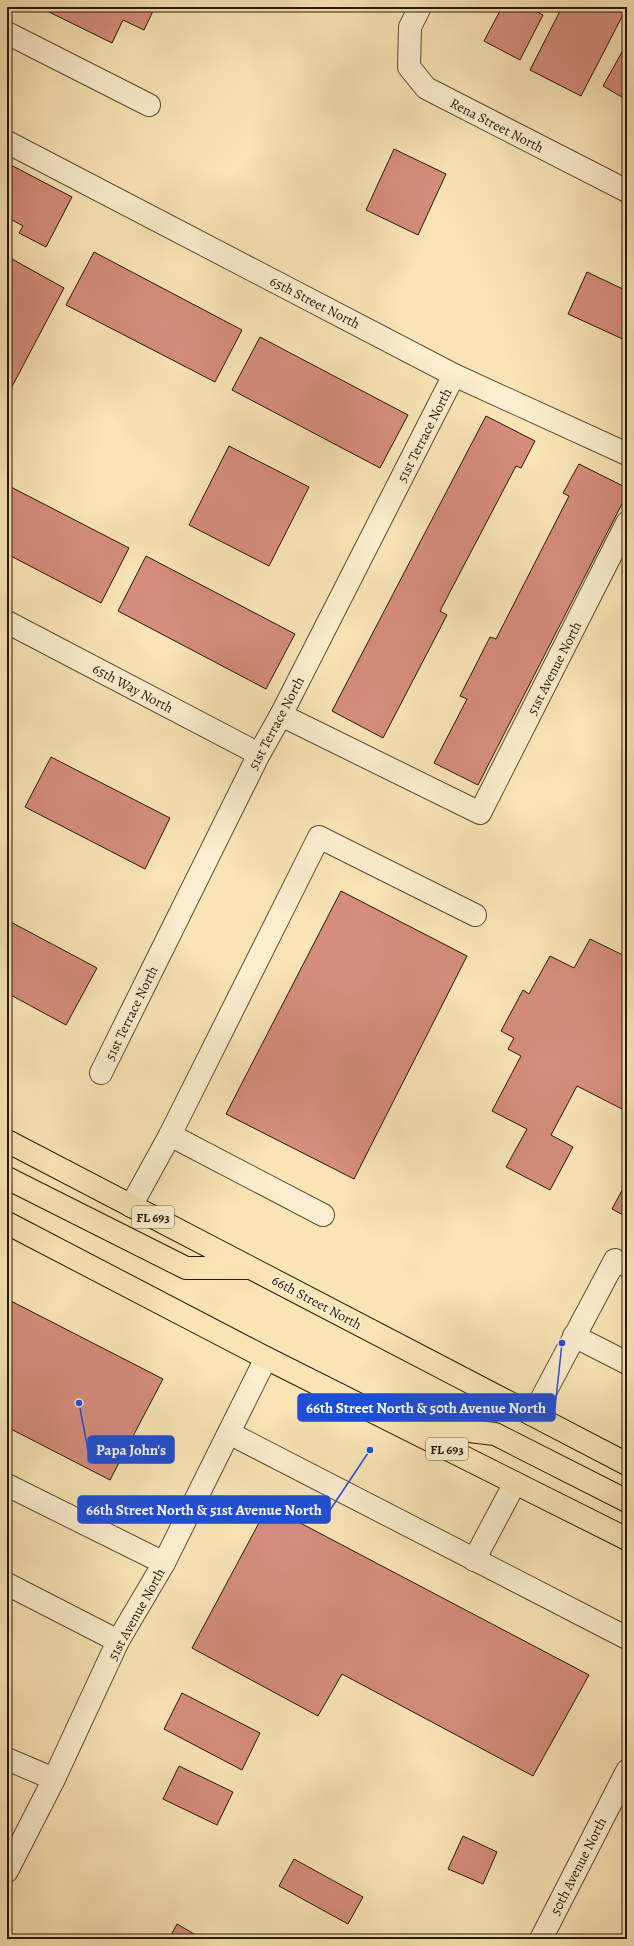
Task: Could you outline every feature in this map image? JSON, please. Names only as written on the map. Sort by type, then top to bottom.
[{"type":"main road","name":"66th Street North","points":[[7,1141],[627,1464]]},
{"type":"main road","points":[[7,1178],[186,1268],[253,1268]]},
{"type":"main road","name":"FL 693","points":[[7,1223],[266,1358],[627,1539]]},
{"type":"main road","points":[[394,1422],[495,1434],[627,1501]]},
{"type":"street","name":"Rena Street North","points":[[420,7],[410,27],[409,67],[426,88],[627,191]]},
{"type":"street","points":[[7,34],[149,105]]},
{"type":"street","name":"65th Street North","points":[[7,142],[454,375],[627,454]]},
{"type":"street","name":"51st Terrace North","points":[[101,1073],[259,754],[281,715],[454,375]]},
{"type":"street","name":"51st Avenue North","points":[[281,715],[480,813],[627,523]]},
{"type":"street","name":"65th Way North","points":[[7,622],[259,754]]},
{"type":"street","points":[[131,1206],[170,1135],[319,837],[475,915]]},
{"type":"street","points":[[170,1135],[323,1215]]},
{"type":"street","points":[[533,1415],[615,1260],[627,1266]]},
{"type":"street","points":[[574,1336],[627,1362]]},
{"type":"street","name":"51st Avenue North","points":[[7,1871],[54,1779],[118,1641],[164,1563],[266,1358]]},
{"type":"street","points":[[229,1433],[627,1638]]},
{"type":"street","points":[[474,1560],[515,1483]]},
{"type":"street","points":[[7,1484],[164,1563]]},
{"type":"street","points":[[7,1584],[118,1641]]},
{"type":"street","points":[[7,1759],[54,1779]]},
{"type":"street","name":"50th Avenue North","points":[[541,1939],[627,1771]]},
{"type":"building","points":[[39,7],[155,7],[144,30],[123,20],[112,43]]},
{"type":"building","points":[[502,7],[528,7],[543,15],[520,60],[484,41]]},
{"type":"building","points":[[562,7],[627,7],[581,96],[530,70]]},
{"type":"building","points":[[627,43],[627,100],[603,86]]},
{"type":"building","points":[[394,149],[446,174],[418,235],[366,210]]},
{"type":"building","points":[[7,163],[72,197],[46,247],[19,233],[23,226],[7,217]]},
{"type":"building","points":[[94,252],[242,330],[215,382],[66,305]]},
{"type":"building","points":[[12,259],[64,288],[7,396],[7,269]]},
{"type":"building","points":[[587,272],[627,291],[627,341],[568,314]]},
{"type":"building","points":[[260,337],[408,415],[380,468],[232,390]]},
{"type":"building","points":[[486,416],[535,441],[521,468],[516,466],[440,611],[447,615],[383,738],[332,711]]},
{"type":"building","points":[[229,446],[309,487],[269,566],[189,525]]},
{"type":"building","points":[[579,464],[627,488],[627,494],[478,785],[434,763],[467,699],[460,696],[490,637],[496,639],[569,496],[563,493]]},
{"type":"building","points":[[7,485],[129,548],[101,603],[7,554]]},
{"type":"building","points":[[146,556],[295,634],[266,689],[118,611]]},
{"type":"building","points":[[51,757],[170,818],[145,869],[25,807]]},
{"type":"building","points":[[341,891],[467,956],[354,1179],[226,1114]]},
{"type":"building","points":[[7,920],[97,968],[66,1025],[7,993]]},
{"type":"building","points":[[590,939],[627,957],[627,1104],[624,1110],[577,1086],[551,1135],[573,1147],[550,1190],[506,1167],[527,1129],[492,1111],[521,1056],[508,1049],[514,1038],[501,1031],[523,990],[529,994],[550,956],[574,968]]},
{"type":"building","points":[[627,1181],[627,1217],[612,1209]]},
{"type":"building","points":[[7,1299],[163,1379],[110,1480],[7,1427]]},
{"type":"building","points":[[268,1506],[589,1675],[533,1776],[342,1674],[318,1716],[192,1648]]},
{"type":"building","points":[[182,1693],[260,1733],[242,1770],[164,1729]]},
{"type":"building","points":[[179,1766],[233,1792],[217,1825],[163,1799]]},
{"type":"building","points":[[463,1836],[497,1852],[483,1884],[448,1869]]},
{"type":"building","points":[[294,1859],[363,1897],[348,1924],[279,1886]]},
{"type":"building","points":[[177,1924],[203,1939],[169,1939]]},
{"type":"place","name":"66th Street North & 50th Avenue North","points":[[562,1343]]},
{"type":"place","name":"Papa John's","points":[[79,1403]]},
{"type":"place","name":"66th Street North & 51st Avenue North","points":[[370,1450]]}]
